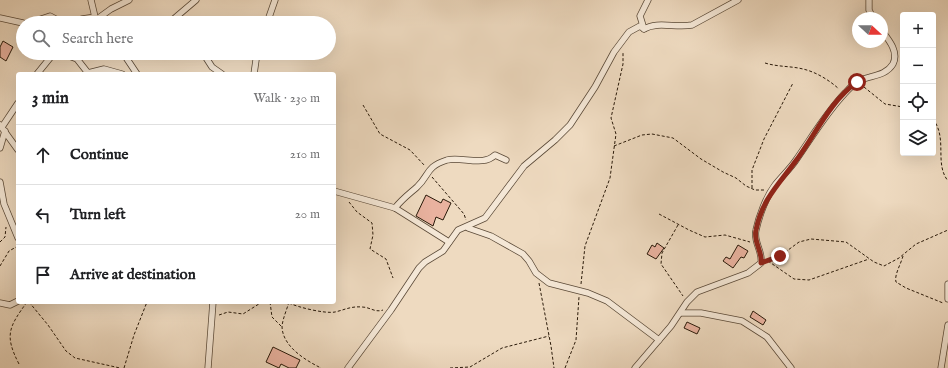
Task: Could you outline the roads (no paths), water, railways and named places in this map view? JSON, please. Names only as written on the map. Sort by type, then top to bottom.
[{"type":"street","points":[[91,0],[94,16]]},
{"type":"street","points":[[102,16],[111,9],[129,0]]},
{"type":"street","points":[[177,16],[196,0]]},
{"type":"street","points":[[269,16],[275,0]]},
{"type":"street","points":[[644,29],[640,16],[648,0]]},
{"type":"street","points":[[644,29],[651,25],[684,27],[692,25],[738,0]]},
{"type":"street","points":[[869,0],[870,12]]},
{"type":"street","points":[[0,18],[16,21]]},
{"type":"street","points":[[348,368],[391,310],[419,268],[425,262],[443,251],[458,230],[468,228],[485,218],[524,166],[555,140],[570,125],[622,40],[640,26],[644,29]]},
{"type":"street","points":[[635,368],[681,313],[687,302],[703,288],[748,272],[761,263],[761,255],[756,244],[757,226],[774,187],[795,162],[828,113],[845,93],[857,82],[882,74],[892,64],[895,54],[888,39]]},
{"type":"street","points":[[40,72],[49,60]]},
{"type":"street","points":[[78,60],[87,72]]},
{"type":"street","points":[[128,60],[136,72]]},
{"type":"street","points":[[208,60],[212,67],[220,72]]},
{"type":"street","points":[[254,72],[256,60]]},
{"type":"street","points":[[92,72],[104,69],[115,72]]},
{"type":"street","points":[[0,148],[3,128],[16,106]]},
{"type":"street","points":[[3,128],[16,147]]},
{"type":"street","points":[[395,208],[403,197],[420,183],[427,171],[435,165],[453,159],[481,161],[495,155],[506,160]]},
{"type":"street","points":[[0,182],[2,198],[10,222],[16,234]]},
{"type":"street","points":[[336,191],[395,208],[449,242]]},
{"type":"street","points":[[468,228],[491,236],[523,254],[536,273],[552,284],[580,291],[607,301],[659,340]]},
{"type":"street","points":[[948,284],[948,299]]},
{"type":"street","points":[[0,303],[10,305],[16,302]]},
{"type":"street","points":[[208,368],[213,304]]},
{"type":"street","points":[[681,313],[701,312],[742,321],[758,330],[770,340],[791,368]]},
{"type":"street","points":[[941,368],[948,325]]}]
